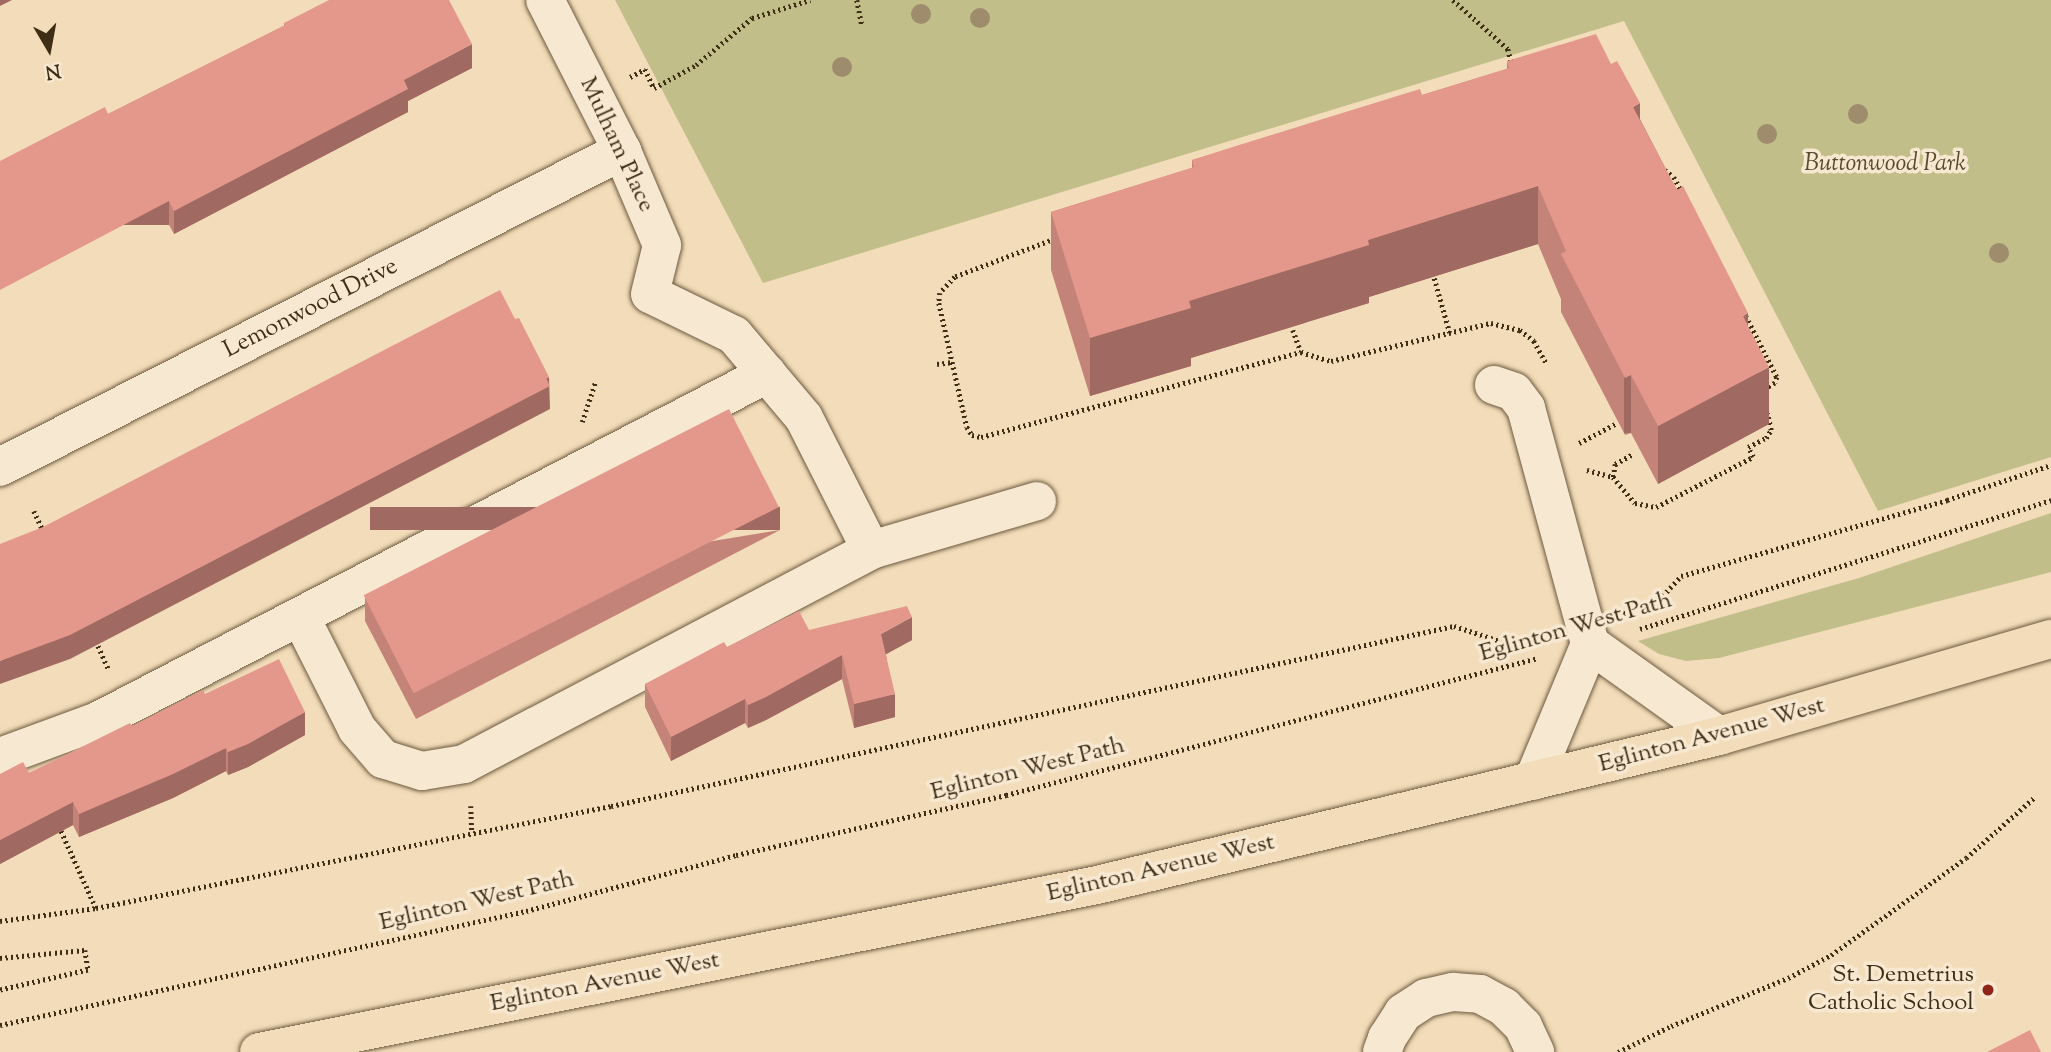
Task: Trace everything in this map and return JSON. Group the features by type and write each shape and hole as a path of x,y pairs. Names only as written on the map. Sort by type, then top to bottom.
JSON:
{"main road":[{"name":"Eglinton Avenue West","path":"259,1052 1097,885 1719,736 2051,639"}],"street":[{"name":"Mulham Place","path":"545,0 622,151 662,245 650,294 734,335 768,374"},
{"name":"Lemonwood Drive","path":"0,467 622,151"},
{"path":"0,757 98,721 768,374 804,418 871,550"},
{"path":"1494,385 1514,393 1526,408 1587,634 1533,781"},
{"path":"301,618 357,729 383,759 422,771 464,764 871,550 1037,501"},
{"path":"1587,634 1719,736"},
{"path":"1382,1052 1387,1038 1404,1013 1426,998 1453,992 1480,994 1504,1007 1523,1026 1535,1052"}],"path":[{"path":"621,81 645,69 654,88 696,65 752,18 810,0"},
{"path":"857,0 862,24"},
{"path":"1453,0 1508,49 1514,72"},
{"path":"1655,162 1674,177 1686,201"},
{"path":"1060,236 1041,247 955,277 945,284 939,303 967,427 972,435 981,437 1301,352 1331,361 1491,323 1507,326 1535,341 1548,367"},
{"path":"1433,272 1450,333"},
{"path":"1742,307 1777,377 1775,383 1759,392"},
{"path":"1293,330 1301,352"},
{"path":"937,365 953,362"},
{"path":"578,434 595,383"},
{"path":"1583,469 1613,477 1635,503 1656,507 1753,457 1748,447 1766,438 1771,430 1771,422 1763,405"},
{"path":"1569,448 1615,424"},
{"path":"1613,477 1615,464 1633,454"},
{"path":"0,921 96,908 611,806 1454,626 1506,643 1587,634 1655,604 1681,576 1947,500 2051,465"},
{"name":"Eglinton West Path","path":"0,1025 526,911 736,855 1020,792 1587,634 2051,500"},
{"path":"34,511 46,536"},
{"path":"93,635 110,673"},
{"path":"1618,1052 1788,978 1831,955 1966,858 2035,797"},
{"path":"57,822 96,908"},
{"path":"0,958 85,950 88,970 0,989"}],"green space":[{"name":"Buttonwood Park","path":"615,0 2051,0 2051,457 1878,511 1624,21 763,283"},
{"path":"2051,513 2051,572 1719,658 1686,661 1659,654 1638,641 1859,578"}],"building":[{"path":"329,0 449,0 472,44 404,80 408,89 174,211 169,201 0,290 0,161 105,107 108,114"},
{"path":"1596,34 1611,64 1617,61 1640,103 1633,107 1677,190 1683,186 1748,313 1743,316 1769,367 1658,426 1631,375 1625,378 1561,254 1566,251 1538,186 1368,240 1369,245 1189,301 1191,308 1090,338 1051,212 1194,167 1192,160 1420,89 1422,95 1509,68 1507,61"},
{"path":"500,290 515,319 519,318 549,377 546,378 550,386 70,635 0,661 0,544 43,527"},
{"path":"729,409 779,507 414,693 364,595"},
{"path":"907,606 912,617 881,634 895,694 854,704 842,655 766,697 748,705 745,699 671,737 645,684 724,642 727,647 799,611 809,630"},
{"path":"279,659 305,712 248,744 228,752 226,748 79,814 73,802 0,840 0,774 23,762 29,773 130,723 132,726 203,690 205,694"},
{"path":"2030,1030 2041,1052 1987,1052"}],"place":[{"name":"St. Demetrius Catholic School","path":"1988,990"}]}
